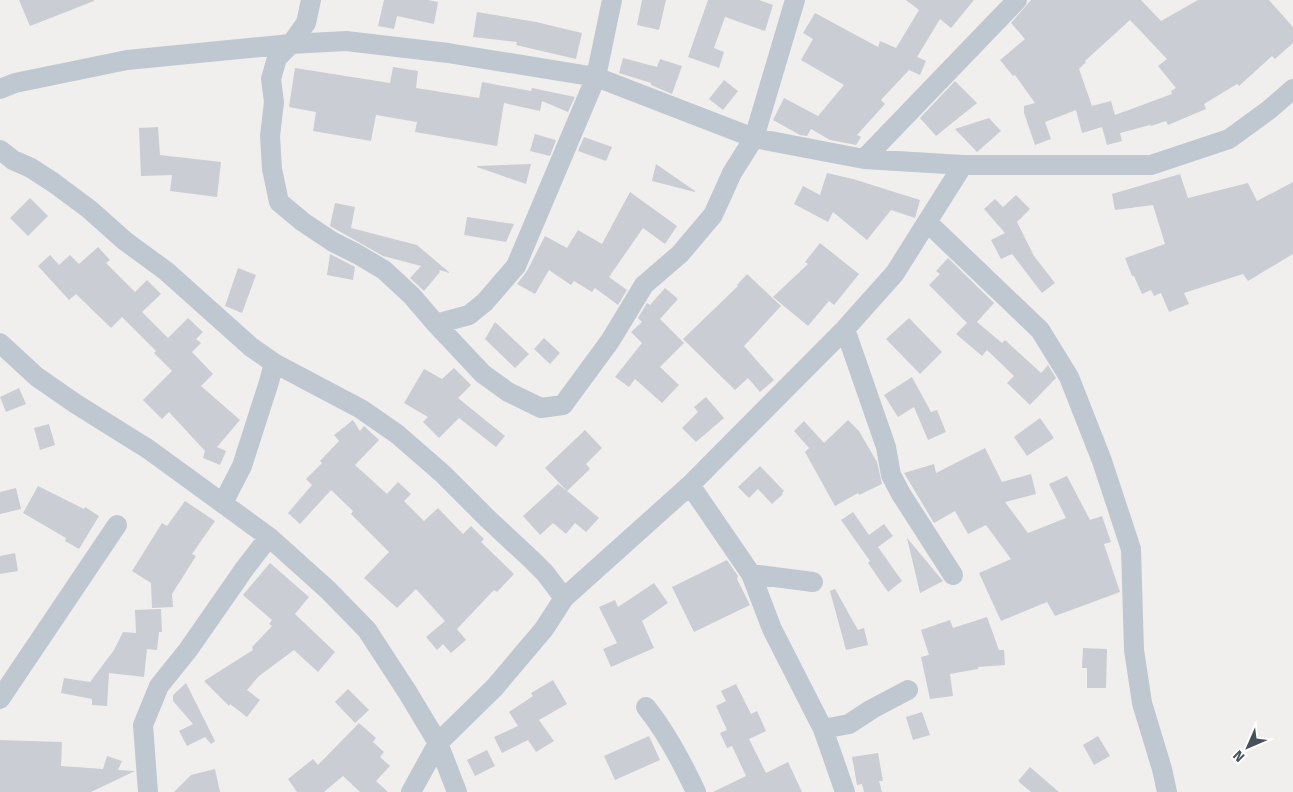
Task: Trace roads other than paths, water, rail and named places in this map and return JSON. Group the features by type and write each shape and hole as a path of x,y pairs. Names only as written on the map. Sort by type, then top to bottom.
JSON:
{"street":[{"path":"311,0 306,23 291,44 277,58 271,79 274,102 270,136 272,169 279,202 303,222 333,242 384,270 412,296 484,374 508,392 541,408 563,405 610,342 644,285 680,254 713,215 732,174 754,138 795,0"},
{"path":"436,324 469,315 485,302 516,266 596,77 612,0"},
{"path":"864,159 1017,0"},
{"path":"0,90 15,83 128,60 291,44 346,41 448,54 596,77 754,138 864,159 963,165 1151,165 1229,139 1270,110 1293,89"},
{"path":"0,150 13,160 31,168 54,183 89,209 125,241 166,271 251,347 274,363 361,409 397,434 443,474 538,567 564,598"},
{"path":"411,792 438,743 495,687 544,630 564,598 690,485 846,330 895,272 963,165"},
{"path":"927,222 1040,330 1069,377 1102,461 1131,549 1134,650 1142,704 1167,792"},
{"path":"846,330 886,447 891,475 901,494 953,575"},
{"path":"0,343 37,377 148,449 269,537 328,590 367,630 408,693 438,743 457,792"},
{"path":"223,503 242,466 274,363"},
{"path":"690,485 751,574 772,629 823,729 845,792"},
{"path":"0,699 117,525"},
{"path":"148,792 143,725 158,686 188,650 269,537"},
{"path":"751,574 813,582"},
{"path":"823,729 849,724 872,709 908,690"},
{"path":"646,708 656,720 681,760 696,792"}]}
